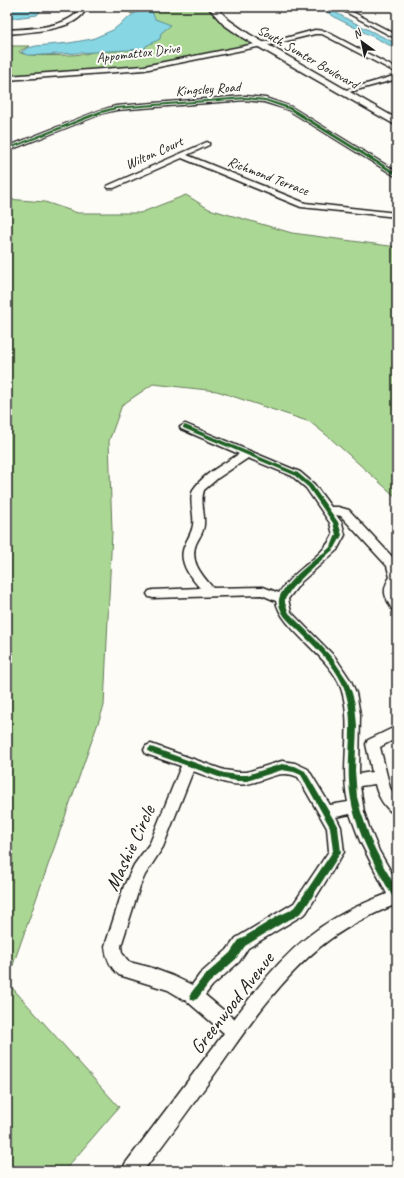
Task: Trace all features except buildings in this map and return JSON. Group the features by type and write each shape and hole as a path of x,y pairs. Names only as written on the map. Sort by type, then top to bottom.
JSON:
{"main road":[{"name":"South Sumter Boulevard","path":"212,7 231,26 261,45 397,123"},
{"name":"South Sumter Boulevard","path":"222,7 240,24 270,43 397,115"}],"street":[{"path":"7,32 35,30 58,25 77,17 83,12 84,7"},
{"path":"339,7 397,37"},
{"path":"270,43 313,32 323,32 397,71"},
{"name":"Appomattox Drive","path":"7,78 144,68 270,43"},
{"path":"342,92 397,77"},
{"path":"252,99 255,90"},
{"name":"Kingsley Road","path":"7,148 110,110 231,99 252,99 276,103 290,108 397,175"},
{"name":"Wilton Court","path":"111,186 207,144"},
{"name":"Richmond Terrace","path":"181,155 304,205 397,216"},
{"path":"185,426 296,474 310,486 338,527 339,535 333,547 288,588 282,599 286,615 331,661 344,679 349,693 354,718 352,781 355,807 367,840 397,896"},
{"path":"210,592 191,570 188,555 189,548 197,535 199,525 197,494 203,485 248,453"},
{"path":"328,511 346,513 389,559 393,565 396,577 390,587 390,592 397,608"},
{"path":"153,594 263,591 282,599"},
{"path":"397,732 373,744 383,790 397,809"},
{"path":"151,750 224,776 238,778 247,778 282,767 295,769 303,774 334,827 337,852 303,904 292,914 242,943 233,956 206,980 194,996"},
{"name":"Mashie Circle","path":"189,763 156,847 139,870 132,886 113,946 114,955 119,964 125,969 149,975 173,984 194,996 235,1031"},
{"path":"352,781 380,777"},
{"path":"326,812 355,807"},
{"name":"Greenwood Avenue","path":"132,1171 235,1031 278,976 311,943 356,913 397,896"}],"green space":[{"path":"124,7 209,7 257,44 143,66 7,77 7,46 30,46 19,52 40,56 85,54 96,51 119,51 148,40 167,26 158,22 146,9 141,9 131,14"},
{"path":"186,195 209,209 292,233 397,247 397,498 329,437 310,422 217,391 153,384 122,405 109,441 112,531 104,706 7,982 7,199 45,202 78,213 140,213"},
{"path":"7,982 119,1107 64,1171 7,1171"}],"water":[{"path":"7,7 44,7 37,15 7,19"},
{"path":"319,7 326,7 397,44 397,49 338,19"},
{"path":"145,8 151,9 155,19 171,25 161,33 160,39 146,46 145,49 42,55 27,55 21,52 36,46 92,39 113,30 132,15"}],"cycle path":[{"path":"7,149 101,112 116,108 245,98 265,100 289,108 397,175"},
{"path":"185,427 296,474 310,486 336,523 339,535 333,547 304,572 290,587 285,593 282,603 287,615 331,660 344,681 349,693 352,704 354,726 352,781 357,812 367,841 397,896"},
{"path":"151,750 224,776 238,778 247,778 282,767 295,769 303,773 334,827 337,852 300,908 242,943 233,956 206,980 194,996"}]}
